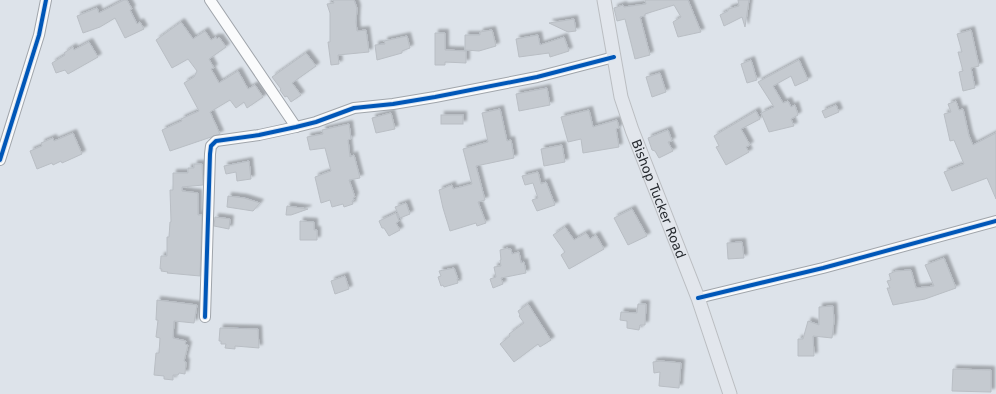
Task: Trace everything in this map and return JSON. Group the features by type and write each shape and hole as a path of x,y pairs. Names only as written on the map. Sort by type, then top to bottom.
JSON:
{"main road":[{"name":"Bishop Tucker Road","path":"604,0 621,97 632,130 698,298 730,394"}],"street":[{"path":"0,160 39,34 46,0"},
{"path":"210,0 296,127"},
{"path":"205,317 211,146 216,141 259,135 296,127 316,122 354,108 393,104 436,97 537,77 614,57"},
{"path":"698,298 823,268 996,221"}],"building":[{"path":"124,0 127,0 132,9 130,10 137,24 140,22 144,29 125,38 115,18 100,27 83,33 77,16 97,8 99,13"},
{"path":"333,0 354,0 357,8 357,31 366,30 369,52 338,55 339,64 331,65 328,42 330,42 330,13 327,4 334,3"},
{"path":"645,0 688,0 701,32 678,37 673,22 681,17 674,5 645,14 645,16 640,17 650,55 635,59 625,19 617,21 614,8 623,5 624,7 646,4"},
{"path":"738,0 749,0 745,27 742,17 724,26 720,15 728,11 728,9 739,6"},
{"path":"574,19 576,31 568,32 549,23"},
{"path":"181,22 193,39 205,31 211,40 219,37 226,47 209,59 214,68 211,69 219,83 238,71 248,89 255,85 263,97 247,108 244,102 236,108 230,100 210,112 220,134 170,151 162,130 199,111 184,83 194,77 197,71 188,59 172,68 156,40"},
{"path":"492,30 496,46 479,51 465,50 465,35 480,35 480,32"},
{"path":"971,30 979,66 971,68 975,88 963,91 959,72 963,71 958,52 962,52 957,34"},
{"path":"435,33 445,33 445,50 466,51 466,63 445,62 445,65 435,65"},
{"path":"538,35 540,45 564,37 569,51 550,57 549,53 519,57 516,39"},
{"path":"407,36 410,48 402,51 402,53 377,60 375,45 385,44 384,41"},
{"path":"89,42 98,57 68,74 65,70 56,73 52,63 65,55 64,53 73,47 74,50"},
{"path":"306,53 316,66 292,83 301,95 291,102 287,96 285,97 272,77"},
{"path":"751,60 757,80 747,83 741,64"},
{"path":"799,60 808,80 795,86 791,76 773,86 783,103 788,101 791,107 795,105 798,115 791,119 794,126 769,132 761,113 774,107 758,82"},
{"path":"660,73 666,92 652,97 646,77"},
{"path":"547,88 550,105 519,111 516,94"},
{"path":"956,101 959,110 963,109 969,136 973,145 996,133 996,199 987,178 952,191 944,172 964,164 954,140 950,141 944,114 951,112 948,104"},
{"path":"836,105 839,112 825,118 822,111"},
{"path":"500,109 507,141 511,140 514,158 476,166 485,200 478,202 486,223 477,226 476,223 450,231 439,190 452,185 453,189 472,184 463,149 488,142 482,113"},
{"path":"589,110 593,127 617,120 619,128 616,129 619,147 583,153 581,139 568,142 561,117"},
{"path":"756,111 760,119 741,129 750,145 746,147 749,152 726,165 716,147 719,146 714,136"},
{"path":"391,113 395,129 376,133 372,118"},
{"path":"441,115 463,115 463,124 441,124"},
{"path":"349,124 351,139 348,140 350,157 354,155 360,178 349,180 355,197 352,201 353,204 344,207 343,204 332,207 330,200 321,203 315,177 331,171 325,148 310,150 307,137 323,134 322,130"},
{"path":"668,130 672,141 668,142 673,151 659,158 655,151 652,150 648,138"},
{"path":"73,133 82,154 62,163 61,161 53,165 52,163 37,169 30,151 42,146 41,143 53,138 54,141"},
{"path":"562,145 565,162 544,166 541,149"},
{"path":"249,161 251,179 237,181 236,172 226,174 224,166"},
{"path":"194,164 202,164 203,185 182,187 182,191 198,193 198,215 202,215 200,276 167,273 168,272 161,271 162,269 160,269 161,256 167,256 167,237 169,237 171,222 170,190 173,190 173,173 188,173 188,168 194,168"},
{"path":"538,172 541,184 546,182 555,205 537,211 532,200 538,198 533,183 525,185 522,176"},
{"path":"228,196 244,198 260,203 253,211 227,207"},
{"path":"406,203 410,214 400,218 395,207"},
{"path":"287,206 308,209 291,215 286,215"},
{"path":"632,209 647,236 628,245 614,218"},
{"path":"396,213 399,221 396,223 400,230 389,236 384,228 382,228 379,221"},
{"path":"215,217 230,219 229,229 214,226"},
{"path":"300,221 314,222 314,230 317,230 317,240 300,240"},
{"path":"565,227 574,240 586,233 590,239 596,235 604,249 569,269 561,255 565,252 553,235"},
{"path":"742,242 744,258 728,259 727,243"},
{"path":"508,248 511,249 512,254 519,252 521,263 524,262 526,273 501,278 503,284 493,288 490,279 496,277 494,267 501,266 500,250"},
{"path":"944,258 956,288 925,299 893,305 887,288 890,288 887,281 891,280 889,274 896,271 911,270 916,288 934,286 925,265"},
{"path":"454,268 458,283 444,287 443,285 441,286 438,277 441,276 439,271"},
{"path":"345,276 349,289 335,294 331,281"},
{"path":"157,300 197,305 194,323 174,321 173,338 186,341 185,344 188,345 184,361 186,362 185,374 179,373 178,375 173,375 173,380 164,379 164,376 154,375 156,353 159,353 160,338 156,337 158,320 156,320"},
{"path":"528,304 551,340 540,347 538,344 514,362 500,344 510,336 509,334 524,323 519,316 518,311"},
{"path":"638,304 646,304 645,325 640,325 639,330 627,328 627,321 620,320 621,312 637,313"},
{"path":"833,306 834,321 832,338 813,336 814,356 798,356 798,339 803,339 808,321 819,325 819,307"},
{"path":"220,328 258,329 259,348 235,346 235,349 225,348 226,344 221,344 221,341 219,341"},
{"path":"660,361 681,363 679,388 659,386 660,372 654,373 653,362"},
{"path":"953,369 991,370 991,392 952,391"}],"cycle path":[{"path":"0,160 39,35 46,0"},
{"path":"205,317 210,154 211,146 216,141 259,135 296,127 316,122 354,108 393,104 435,97 537,77 614,57"},
{"path":"698,298 823,268 996,221"}]}
